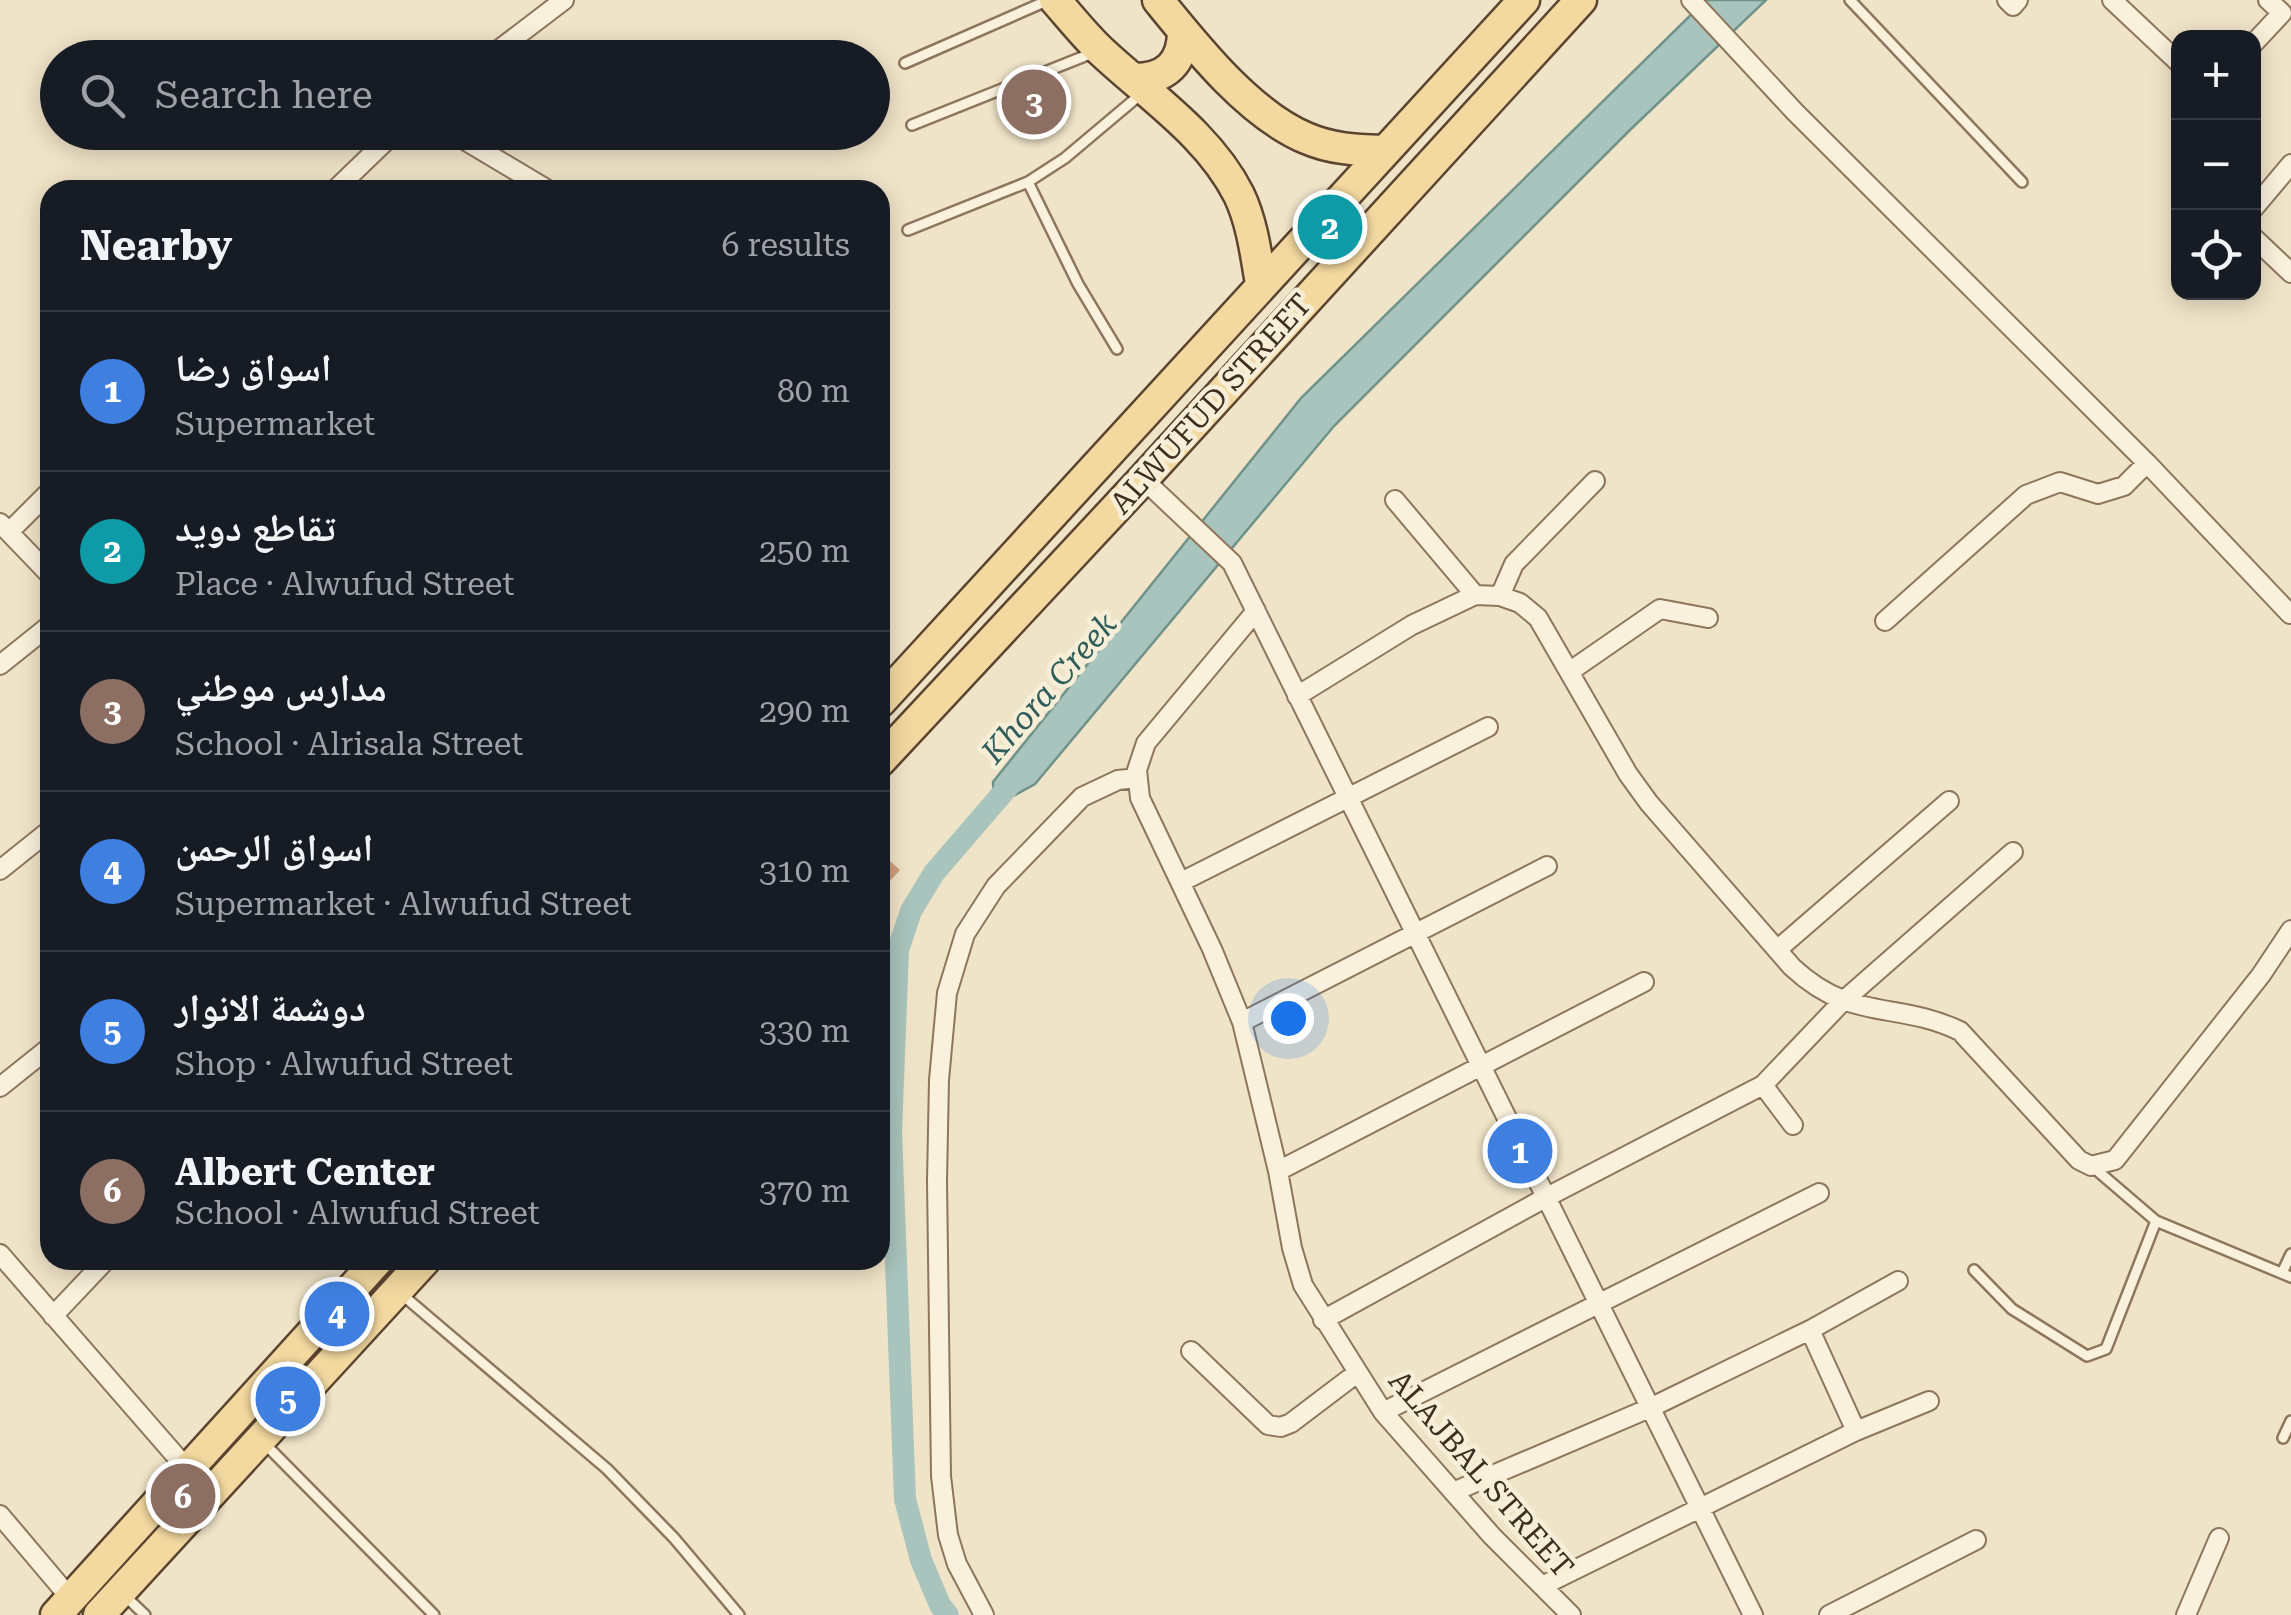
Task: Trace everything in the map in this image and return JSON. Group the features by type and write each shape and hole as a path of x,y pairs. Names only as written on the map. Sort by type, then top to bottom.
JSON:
{"main road":[{"path":"1052,0 1216,158 1248,218 1261,284"},
{"path":"1158,0 1252,102 1288,130 1331,146 1383,152"},
{"name":"ALWUFUD STREET","path":"890,691 1524,0"},
{"name":"ALWUFUD STREET","path":"890,749 1581,0"},
{"path":"1141,84 1165,73 1177,62 1183,47 1183,31"},
{"path":"64,1607 369,1270"},
{"path":"99,1615 416,1270"}],"street":[{"path":"512,40 564,0"},
{"path":"1691,0 2291,615"},
{"path":"2007,0 2013,6 2018,0"},
{"path":"2112,0 2171,55"},
{"path":"2261,36 2282,13 2268,0"},
{"path":"346,180 376,150"},
{"path":"481,150 531,180"},
{"path":"2261,200 2291,164"},
{"path":"2261,244 2291,272"},
{"path":"1886,621 2026,495 2060,482 2098,494 2124,486 2146,463"},
{"path":"1143,479 1232,563 1753,1615"},
{"path":"1500,596 1514,564 1595,481"},
{"path":"40,499 4,528 40,565"},
{"path":"1395,500 1474,595"},
{"path":"1298,696 1412,625 1474,595 1520,602 1538,618 1628,774 1649,803 1812,986 1842,1002 1940,1022 1960,1031 2079,1160 2091,1166 2115,1160 2291,930"},
{"path":"1569,672 1660,609 1708,618"},
{"path":"984,1615 963,1577 948,1535 941,1476 936,1181 947,994 965,934 996,886 1082,797 1118,780 1137,778 1140,756 1154,732 1256,610"},
{"path":"0,665 40,632"},
{"path":"1181,882 1488,727"},
{"name":"ALAJBAL STREET","path":"1137,778 1146,812 1242,1022 1292,1248 1304,1285 1383,1412 1571,1615"},
{"path":"1777,950 1949,801"},
{"path":"0,870 40,838"},
{"path":"1324,1320 1544,1198 1763,1085 1842,1002 2013,852"},
{"path":"1242,1022 1547,866"},
{"path":"1278,1171 1484,1068 1644,982"},
{"path":"0,1087 40,1056"},
{"path":"1763,1085 1793,1126"},
{"path":"1383,1412 1819,1192"},
{"path":"0,1254 188,1470"},
{"path":"53,1316 97,1270"},
{"path":"1453,1492 1652,1408 1810,1330 1898,1281"},
{"path":"1810,1330 1856,1431"},
{"path":"1191,1351 1268,1426 1292,1423 1357,1373"},
{"path":"1542,1586 1856,1431 1929,1400"},
{"path":"0,1515 64,1607"},
{"path":"2186,1615 2219,1538"},
{"path":"1829,1615 1976,1540"}],"lane":[{"path":"905,64 1052,0"},
{"path":"1850,0 2022,182"},
{"path":"912,126 1100,50"},
{"path":"908,230 1028,182 1065,158 1141,84"},
{"path":"1028,182 1078,284 1117,349"},
{"path":"2091,1166 2156,1221 2286,1275 2291,1254"},
{"path":"1974,1270 2012,1309 2087,1356 2106,1349 2156,1221"},
{"path":"397,1290 608,1469 674,1538 738,1615"},
{"path":"2283,1438 2291,1421"},
{"path":"260,1439 434,1615"},
{"path":"120,1592 145,1615"}],"water":[{"name":"Khora Creek","path":"1706,0 1766,0 1334,426 1035,784 1015,795 994,799 993,782 1301,398"}],"building":[{"path":"890,861 900,870 890,881"}],"waterway":[{"name":"Khora Creek","path":"948,1615 921,1560 905,1499 891,1132 898,950 911,911 934,873 1014,780"}],"place":[{"name":"مدارس موطني","path":"1034,102"},
{"name":"تقاطع دويد","path":"1330,227"},
{"name":"اسواق رضا","path":"1520,1151"},
{"name":"اسواق الرحمن","path":"337,1314"},
{"name":"دوشمة الانوار","path":"288,1399"},
{"name":"Albert Center","path":"183,1496"}]}
